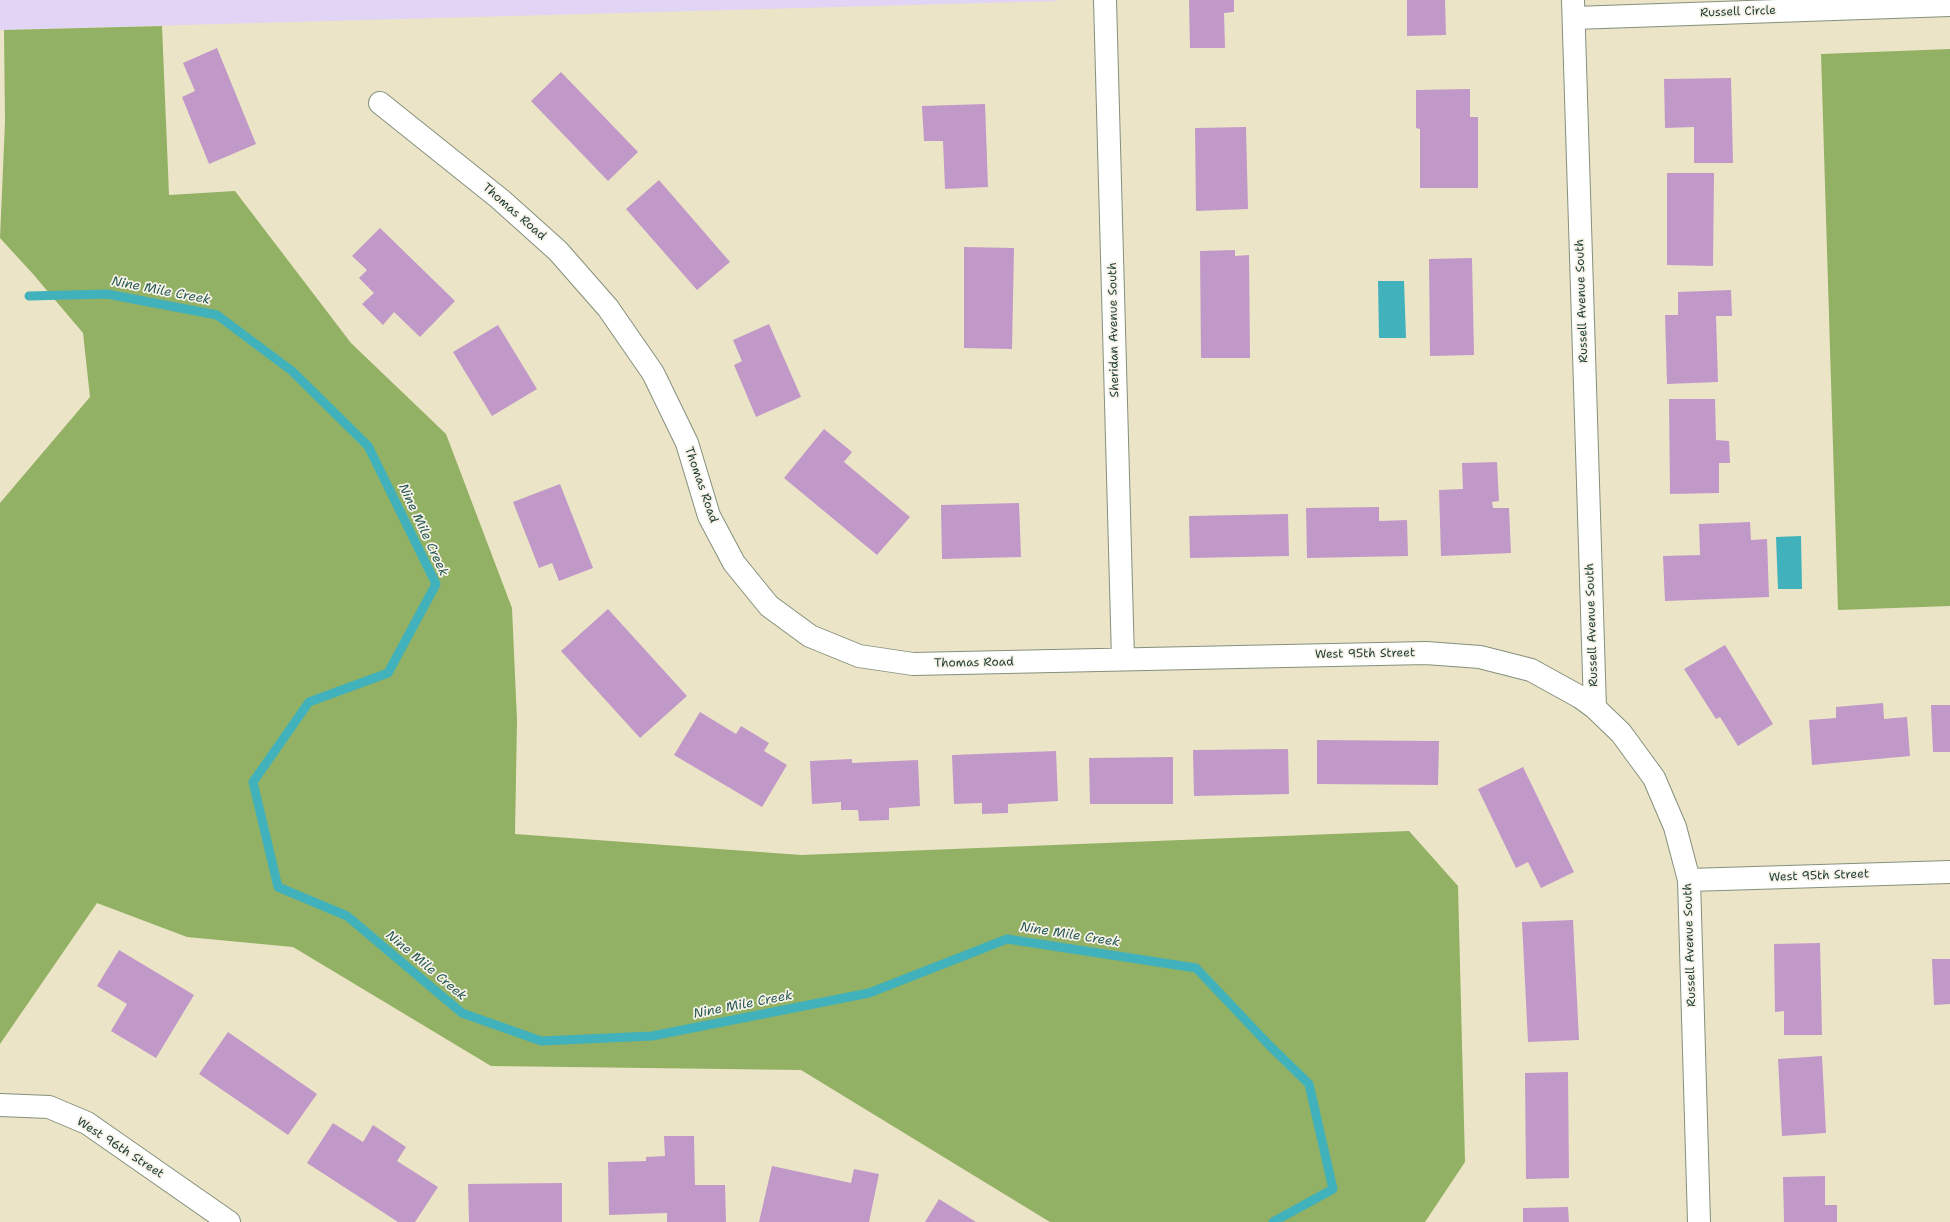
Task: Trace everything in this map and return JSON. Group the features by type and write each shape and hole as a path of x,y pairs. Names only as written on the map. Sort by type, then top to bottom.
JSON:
{"street":[{"name":"Sheridan Avenue South","path":"1105,0 1123,659"},
{"name":"Russell Circle","path":"1573,9 1950,5"},
{"name":"Russell Avenue South","path":"1573,9 1595,708 1621,733 1654,778 1676,827 1689,880 1699,1222"},
{"name":"Thomas Road","path":"380,103 500,199 558,251 608,308 653,373 687,443 709,516 734,563 769,606 810,636 859,656 913,664 1123,659"},
{"name":"West 95th Street","path":"1123,659 1426,653 1480,656 1531,670 1580,697 1595,708"},
{"name":"West 95th Street","path":"1689,880 1950,872"},
{"name":"West 96th Street","path":"0,1105 50,1107 87,1124 229,1222"}],"shaded area":[{"path":"0,0 1057,0 1057,1 0,30"}],"green space":[{"path":"162,26 169,195 235,191 351,343 446,434 512,608 517,720 515,834 801,855 1409,831 1458,886 1465,1162 1425,1222 1050,1222 801,1070 491,1066 293,947 187,937 97,903 0,1044 0,503 90,397 83,333 0,238 5,122 4,30"},
{"path":"1950,49 1950,606 1838,610 1821,54"}],"water":[{"path":"1378,281 1404,281 1406,338 1379,338"},
{"path":"1801,536 1802,589 1778,589 1776,537"}],"building":[{"path":"1189,0 1234,0 1234,12 1224,13 1225,48 1190,48"},
{"path":"1407,0 1445,0 1446,35 1407,36"},
{"path":"217,48 256,144 209,164 182,97 195,91 183,63"},
{"path":"561,72 638,152 608,181 531,101"},
{"path":"1731,78 1733,163 1694,163 1694,127 1665,128 1664,79"},
{"path":"1470,89 1470,117 1478,117 1478,188 1420,188 1420,129 1416,128 1416,90"},
{"path":"985,104 988,187 945,189 943,141 924,141 922,106"},
{"path":"1246,127 1248,209 1196,211 1195,128"},
{"path":"1667,173 1714,173 1713,266 1667,265"},
{"path":"659,180 730,262 697,290 626,209"},
{"path":"380,228 455,301 420,337 394,312 383,325 362,304 374,293 359,278 367,270 352,256"},
{"path":"964,247 1014,248 1012,349 964,348"},
{"path":"1235,250 1235,256 1249,255 1250,358 1201,358 1200,251"},
{"path":"1472,258 1474,355 1430,356 1429,259"},
{"path":"1731,290 1732,316 1716,316 1718,382 1667,384 1665,315 1678,315 1678,292"},
{"path":"769,324 801,397 756,417 734,365 742,361 733,340"},
{"path":"498,325 537,389 492,416 453,352"},
{"path":"1669,399 1715,399 1716,440 1729,441 1730,463 1719,463 1719,493 1670,494"},
{"path":"824,429 852,452 844,462 910,517 877,555 784,478"},
{"path":"1497,462 1499,501 1492,502 1493,508 1509,508 1511,553 1441,556 1439,490 1463,489 1462,463"},
{"path":"560,484 593,568 559,581 552,563 539,568 513,502"},
{"path":"1019,503 1021,557 942,559 941,505"},
{"path":"1379,507 1379,521 1407,520 1408,556 1307,558 1306,508"},
{"path":"1288,514 1289,556 1190,558 1189,516"},
{"path":"1750,522 1751,540 1767,539 1769,597 1665,601 1663,556 1700,555 1699,524"},
{"path":"608,609 687,696 640,738 561,651"},
{"path":"1725,645 1773,724 1738,746 1720,717 1716,719 1684,669"},
{"path":"1883,703 1884,719 1907,717 1910,756 1812,765 1809,720 1836,718 1836,707"},
{"path":"1931,705 1950,705 1950,752 1933,752"},
{"path":"700,712 736,734 741,726 769,743 764,751 787,765 762,807 674,755"},
{"path":"1317,740 1439,741 1438,785 1317,784"},
{"path":"1288,749 1289,794 1194,796 1193,750"},
{"path":"1056,751 1058,801 1008,804 1008,813 982,814 982,803 954,804 952,755"},
{"path":"1173,757 1173,804 1090,804 1089,758"},
{"path":"852,759 852,763 918,760 920,806 889,808 889,820 859,821 858,810 841,810 841,802 812,804 810,761"},
{"path":"1523,767 1574,872 1541,888 1528,862 1516,868 1478,789"},
{"path":"1573,920 1579,1040 1528,1042 1522,922"},
{"path":"1820,943 1822,1035 1784,1035 1784,1011 1775,1012 1774,944"},
{"path":"119,950 194,995 156,1058 111,1031 127,1004 97,986"},
{"path":"1932,959 1950,959 1950,1004 1934,1005"},
{"path":"228,1032 317,1094 288,1135 199,1074"},
{"path":"1822,1056 1826,1133 1782,1136 1778,1059"},
{"path":"1568,1072 1569,1178 1526,1179 1525,1073"},
{"path":"333,1123 363,1142 373,1125 406,1147 397,1161 438,1187 415,1222 398,1222 307,1163"},
{"path":"664,1136 694,1136 695,1185 725,1185 726,1222 667,1222 667,1213 609,1215 608,1162 646,1161 646,1157 665,1156"},
{"path":"772,1166 851,1183 854,1169 879,1174 869,1222 759,1222"},
{"path":"1825,1176 1825,1205 1837,1205 1837,1222 1784,1222 1783,1177"},
{"path":"562,1183 562,1222 469,1222 468,1184"},
{"path":"939,1199 976,1222 925,1222"},
{"path":"1568,1207 1569,1222 1523,1222 1523,1208"}],"waterway":[{"name":"Nine Mile Creek","path":"29,296 107,294 217,315 292,371 368,446 436,584 388,673 309,702 253,782 278,887 347,916 462,1013 541,1041 652,1036 869,993 1007,939 1196,968 1269,1045 1309,1084 1333,1189 1273,1222"}]}
